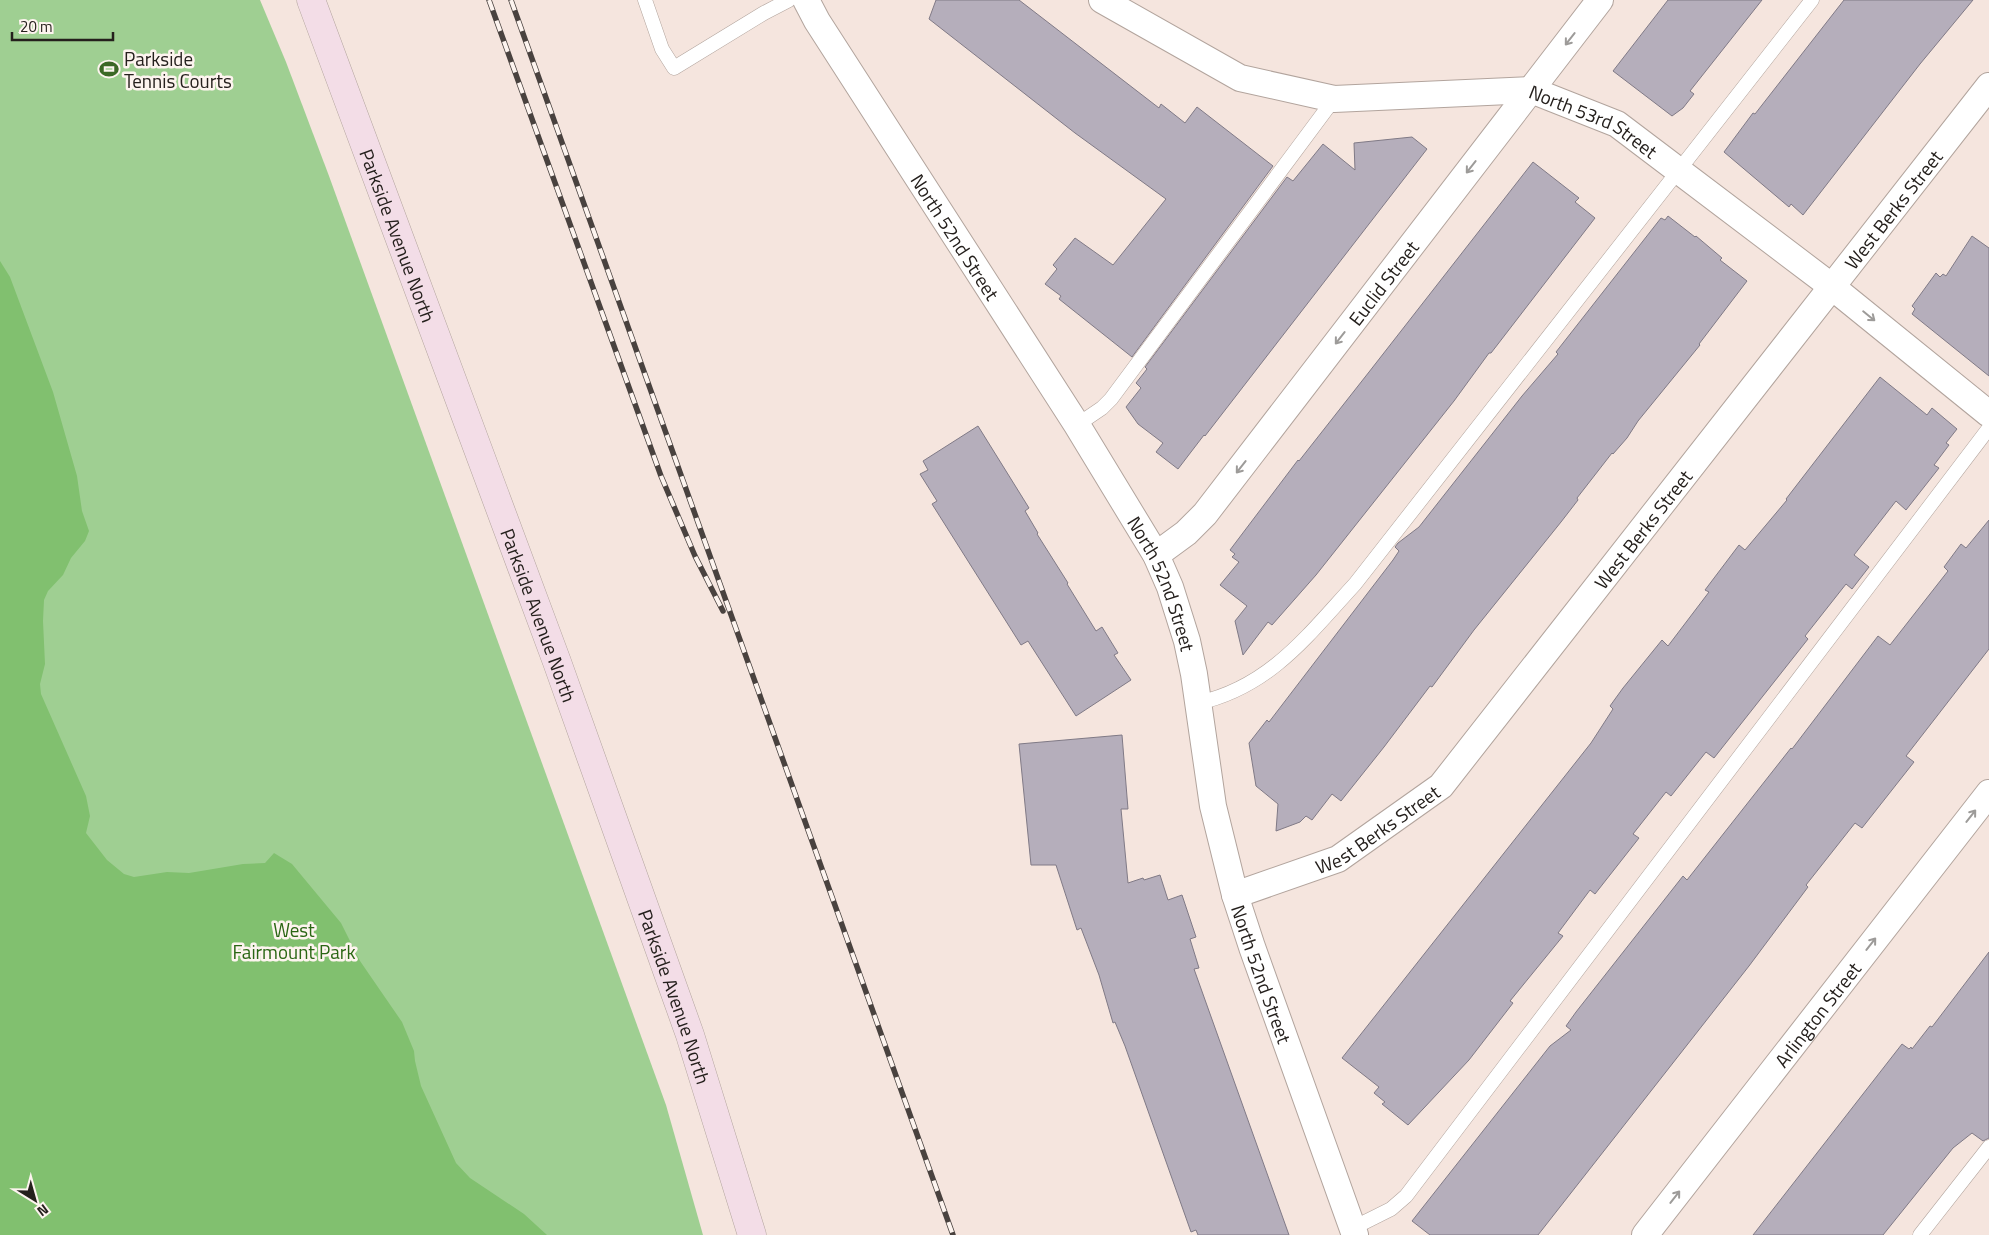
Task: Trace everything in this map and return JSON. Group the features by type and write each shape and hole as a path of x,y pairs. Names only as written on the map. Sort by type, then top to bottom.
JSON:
{"main road":[{"name":"Parkside Avenue North","path":"311,0 557,662 690,1035 752,1235"}],"street":[{"name":"Euclid Street","path":"1156,555 1186,532 1205,514 1600,0"},
{"name":"North 52nd Street","path":"801,1 822,29 1077,425 1156,555 1179,612 1187,641 1213,806 1235,895 1252,948 1354,1232"},
{"name":"North 53rd Street","path":"1107,2 1240,78 1334,99 1531,90 1617,124 1831,286 1989,414"},
{"name":"West Berks Street","path":"1235,895 1338,859 1441,786 1989,86"},
{"name":"Arlington Street","path":"1645,1235 1989,792"}],"lane":[{"path":"645,0 662,49 674,68 764,13 801,1"},
{"path":"1198,703 1235,692 1270,670 1298,646 1355,584 1812,0"},
{"path":"1077,425 1112,399 1334,99"},
{"path":"1354,1232 1406,1196 1989,428"},
{"path":"1920,1235 1989,1147"}],"green space":[{"name":"West Fairmount Park","path":"0,0 260,0 286,62 329,176 666,1105 703,1235 0,1235"},
{"path":"0,261 10,277 53,392 77,476 82,511 89,531 85,541 71,558 63,575 48,591 44,600 45,664 40,684 41,694 86,796 90,816 86,833 107,860 124,874 134,877 167,872 189,873 243,864 265,863 274,853 292,864 341,923 360,961 402,1022 414,1051 421,1086 456,1163 470,1178 524,1214 547,1235 0,1235"}],"building":[{"path":"936,0 1019,0 1159,108 1161,104 1185,123 1197,107 1273,166 1132,357 1059,299 1061,296 1045,284 1057,269 1053,265 1075,238 1113,265 1166,199 1075,133 929,19"},
{"path":"1668,0 1762,0 1690,91 1694,94 1683,108 1672,116 1613,71"},
{"path":"1844,0 1973,0 1920,64 1803,215 1791,204 1789,207 1724,152"},
{"path":"1412,137 1427,149 1178,469 1156,452 1163,443 1138,424 1126,407 1141,388 1136,383 1147,369 1145,367 1287,177 1293,181 1323,144 1355,170 1354,143"},
{"path":"1533,162 1579,198 1575,202 1595,218 1491,353 1489,353 1454,401 1316,575 1272,625 1268,622 1243,655 1235,621 1247,606 1220,585 1239,562 1232,557 1235,554 1230,550 1298,460"},
{"path":"1668,216 1696,236 1722,258 1720,260 1747,281 1700,345 1638,421 1627,438 1612,453 1561,522 1341,801 1332,794 1312,820 1306,816 1300,822 1276,831 1278,804 1256,786 1249,743 1267,720 1269,722 1393,560 1399,551 1395,547 1398,543 1419,527 1522,396 1558,354 1556,352 1661,218 1665,220"},
{"path":"1972,236 1989,248 1989,376 1912,314 1915,309 1912,306 1936,273 1940,277 1943,274 1946,276"},
{"path":"1880,377 1927,415 1932,408 1957,429 1946,443 1949,445 1934,465 1939,468 1906,510 1896,501 1854,555 1869,567 1852,589 1846,584 1805,636 1808,639 1714,758 1706,752 1671,796 1666,792 1633,834 1639,838 1595,894 1590,890 1558,933 1563,936 1510,1001 1513,1003 1469,1060 1408,1125 1382,1104 1385,1102 1374,1093 1379,1087 1342,1058 1591,743 1613,709 1610,706 1623,688 1662,640 1668,646 1709,592 1705,590 1739,545 1745,550 1787,500"},
{"path":"978,426 1029,508 1025,511 1067,584 1096,631 1102,627 1118,653 1114,655 1131,680 1076,716 1028,641 1021,645 932,504 937,501 920,474 928,470 923,461"},
{"path":"1989,520 1989,649 1906,756 1914,762 1862,828 1855,823 1806,885 1808,887 1749,966 1538,1235 1430,1235 1412,1221 1550,1046 1571,1030 1566,1026 1576,1012 1683,876 1687,880 1792,749 1878,636 1890,645 1948,571 1944,567 1961,544 1966,548"},
{"path":"1122,735 1128,809 1121,809 1128,883 1160,875 1168,900 1182,895 1196,937 1190,939 1199,968 1194,969 1289,1235 1198,1235 1196,1230 1191,1232 1125,1046 1115,1022 1113,1023 1099,975 1081,928 1077,930 1056,865 1031,865 1019,744"},
{"path":"1989,952 1989,1138 1983,1141 1972,1133 1953,1148 1883,1235 1753,1235 1902,1044 1912,1049 1930,1026 1932,1027"}],"railway":[{"path":"489,0 661,476 695,556 723,611"},
{"path":"511,0 953,1235"}],"place":[{"name":"Parkside Tennis Courts","path":"109,69"}]}
